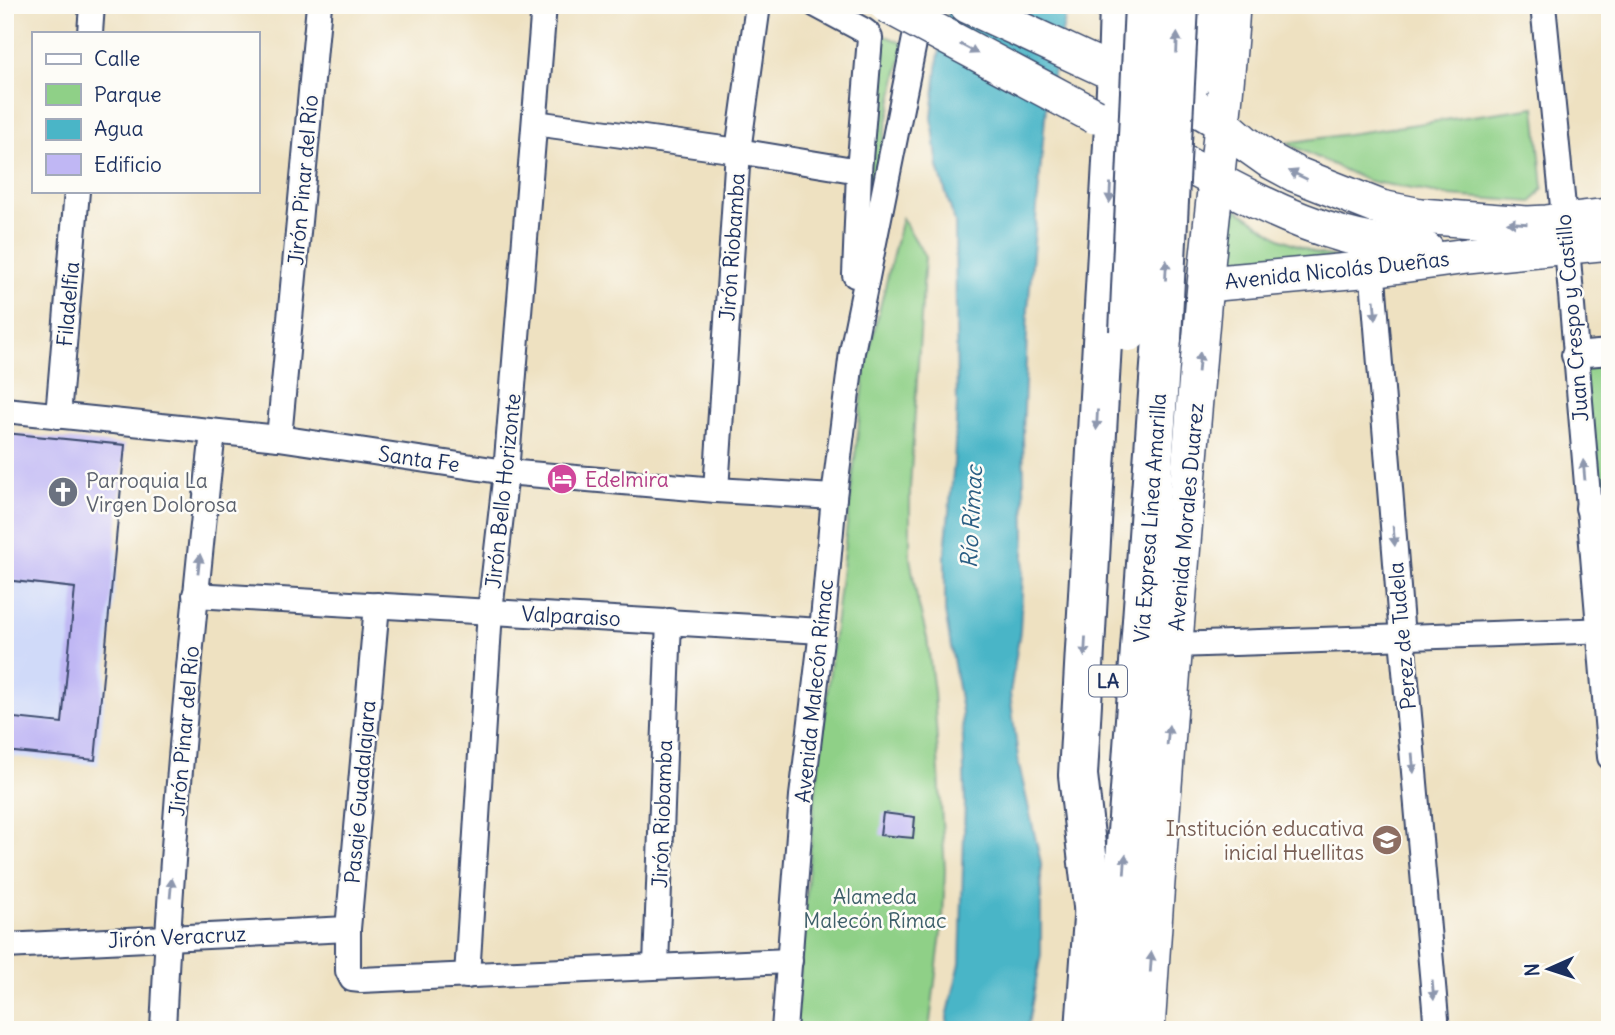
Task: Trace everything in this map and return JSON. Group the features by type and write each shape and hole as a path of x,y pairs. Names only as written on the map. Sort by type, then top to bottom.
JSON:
{"highway":[{"path":"1094,915 1078,775 1105,120 1119,5"},
{"name":"Vía Expresa Línea Amarilla","path":"1113,1030 1146,335 1143,5"},
{"name":"Vía Expresa Línea Amarilla","path":"1085,1030 1146,335 1179,5"}],"main road":[{"name":"Avenida Nicolás Dueñas","path":"887,5 1105,120 1218,152 1245,143 1295,174 1381,208 1420,216 1527,224 1610,242"},
{"name":"Avenida Nicolás Dueñas","path":"967,5 1181,99 1218,152 1284,213 1339,234 1371,255"},
{"path":"1181,99 1194,82 1203,63 1208,44 1210,5"},
{"name":"Avenida Morales Duarez","path":"1147,1030 1175,645 1232,5"},
{"name":"Avenida Nicolás Dueñas","path":"1206,284 1371,255 1468,256 1565,234 1610,216"}],"street":[{"path":"90,32 92,5"},
{"name":"Jirón Pinar del Río","path":"279,438 319,5"},
{"name":"Jirón Bello Horizonte","path":"467,976 490,611 506,472 544,5"},
{"name":"Jirón Riobamba","path":"716,490 738,151 758,5"},
{"name":"Avenida Malecón Rímac","path":"816,5 863,30 870,38 859,171 852,352"},
{"name":"Avenida Malecón Rímac","path":"784,1030 802,796 852,352 921,5"},
{"name":"Juan Crespo y Castillo","path":"1543,5 1574,355 1599,507 1610,757"},
{"path":"535,123 859,171"},
{"name":"Filadelfia","path":"58,416 77,192"},
{"name":"Perez de Tudela","path":"1371,255 1437,1030"},
{"path":"1574,355 1610,352"},
{"name":"Santa Fe","path":"5,410 279,438 506,472 834,497"},
{"name":"Jirón Pinar del Río","path":"163,1030 167,937 195,595 213,432"},
{"name":"Valparaiso","path":"195,595 822,631"},
{"name":"Pasaje Guadalajara","path":"377,605 348,929 348,971 352,979 361,980 467,976"},
{"name":"Jirón Riobamba","path":"656,965 669,621"},
{"path":"1175,645 1604,630"},
{"name":"Jirón Veracruz","path":"5,946 348,929"},
{"path":"467,976 656,965 790,961"}],"shaded area":[{"path":"5,539 119,548 98,765 5,756"}],"green space":[{"path":"873,30 904,44 865,225"},
{"path":"1535,107 1543,188 1532,202 1450,196 1368,181 1286,143"},
{"path":"1231,205 1280,238 1316,253 1374,266 1227,276"},
{"name":"Alameda Malecón Rímac","path":"902,218 925,256 910,488 910,558 927,638 934,692 945,870 943,917 929,1030 795,1030 814,805 866,364"},
{"path":"1610,357 1610,499 1595,500 1582,359"}],"water":[{"name":"Río Rímac","path":"950,5 1068,5 1046,107 1028,309 1023,433 1025,535 1020,631 1010,693 1019,765 1041,863 1041,954 1027,1030 948,1030 947,1017 960,963 965,802 962,711 945,612 945,551 957,404 955,223 938,167 932,117 938,59"}],"building":[{"path":"5,433 125,445 95,760 5,751 5,717 62,723 75,588 5,580"},
{"path":"883,813 915,817 913,838 880,835"}],"place":[{"name":"Edelmira","path":"562,479"},
{"name":"Parroquia La Virgen Dolorosa","path":"63,492"},
{"name":"Institución educativa inicial Huellitas","path":"1387,840"}]}
